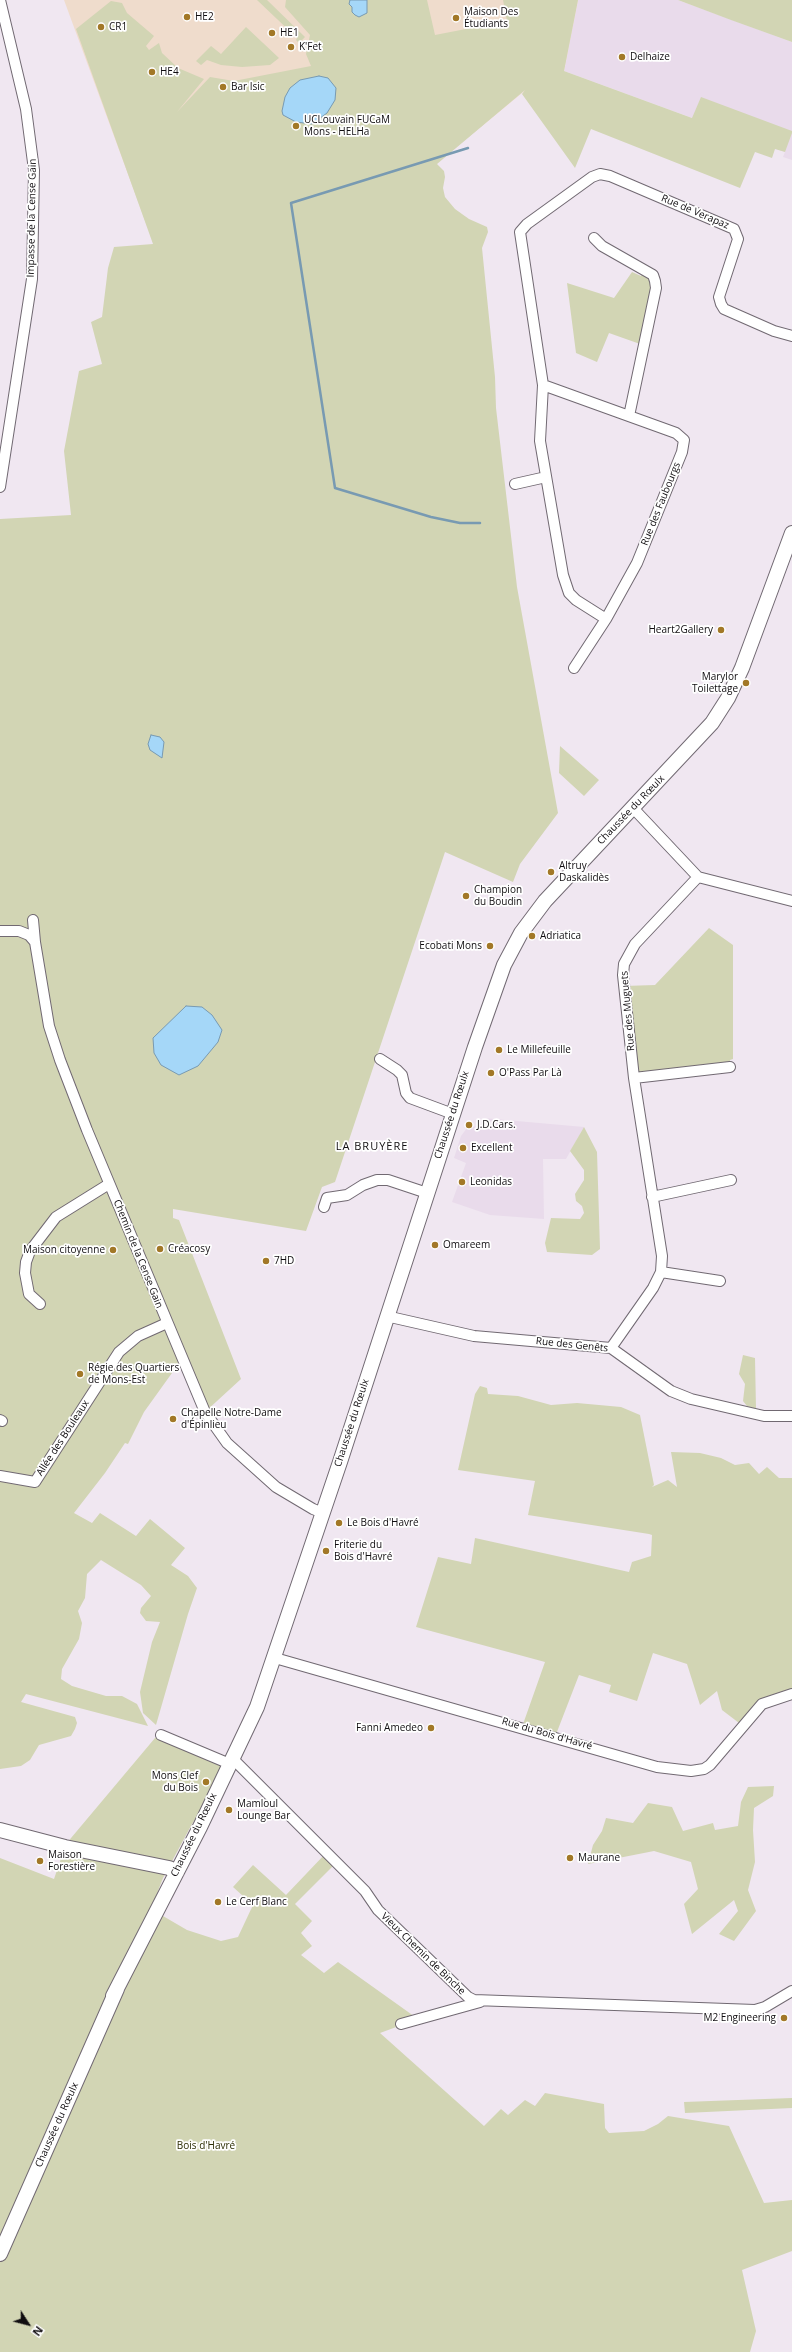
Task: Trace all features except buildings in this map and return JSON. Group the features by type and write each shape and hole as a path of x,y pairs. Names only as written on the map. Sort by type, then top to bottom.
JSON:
{"main road":[{"name":"Chaussée du Rœulx","path":"113,1996 173,1870 192,1824 220,1781 257,1707 275,1658 323,1513 386,1316 499,975 521,933 555,889 703,735 724,704 742,668 792,533"},
{"path":"0,1830 66,1847 173,1870"},
{"name":"Chaussée du Rœulx","path":"0,2254 151,1909 173,1870"}],"street":[{"name":"Impasse de la Cense Gain","path":"0,0 24,103 34,170 32,279 0,487"},
{"name":"Rue de Verapaz","path":"543,386 520,232 527,224 592,177 600,174 610,176 734,228 738,239 719,297 720,304 724,310 774,331 792,336"},
{"path":"594,238 602,246 652,274 655,281 656,288 629,416"},
{"name":"Rue des Faubourgs","path":"543,386 676,433 684,440 682,452 637,563 606,619 574,668"},
{"path":"543,386 540,441 566,586 576,600 606,619"},
{"name":"Impasse de la Cense Gain","path":"0,449 8,437"},
{"path":"515,484 546,477"},
{"path":"633,808 698,877 792,901"},
{"name":"Rue des Muguets","path":"611,1348 653,1288 661,1272 662,1256 634,1078 623,975 624,964 635,944 698,877"},
{"name":"Chemin de la Cense Gain","path":"33,920 35,942 49,1026 54,1043 109,1184 166,1323 205,1412 227,1443 276,1486 313,1509 323,1513"},
{"path":"0,931 19,931 29,935 35,942"},
{"path":"380,1059 402,1076 406,1093 410,1098 453,1114"},
{"path":"634,1078 730,1067"},
{"path":"324,1207 326,1198 347,1196 363,1185 378,1180 388,1180 427,1194"},
{"path":"652,1197 731,1180"},
{"path":"40,1304 29,1294 25,1273 26,1262 30,1251 56,1217 109,1184"},
{"path":"661,1272 720,1281"},
{"name":"Rue des Genêts","path":"386,1316 474,1336 611,1348 671,1391 691,1399 764,1416 792,1416"},
{"name":"Allée des Bouleaux","path":"0,1476 35,1482 119,1352 138,1336 166,1323"},
{"name":"Rue du Bois d'Havré","path":"275,1658 657,1767 691,1771 704,1769 710,1765 762,1704 792,1694"},
{"path":"160,1735 231,1761"},
{"name":"Vieux Chemin de Binche","path":"231,1761 365,1892 378,1910 468,1997 482,2001 755,2010 765,2007 792,1991"},
{"path":"400,2024 482,2001"}],"shaded area":[{"name":"UCLouvain FUCaM Mons - HELHa","path":"64,0 578,0 564,71 533,84 436,164 154,245"},
{"path":"578,0 678,0 792,42 792,160 783,157 785,152 564,71"},
{"path":"483,1118 584,1127 566,1159 543,1159 544,1219 490,1215 452,1202 466,1163 454,1158 461,1136 467,1128 472,1129 473,1126 479,1128"}],"green space":[{"path":"257,0 267,0 305,37 299,43 296,40 297,38"},
{"path":"286,0 427,0 435,35 507,21 503,0 578,0 564,71 692,118 701,97 792,131 792,133 785,152 775,149 772,158 755,152 740,188 591,129 575,168 522,94 525,90 437,164 444,171 445,177 443,188 445,197 455,209 469,219 487,227 488,232 482,248 495,377 496,408 517,587 558,813 520,864 513,882 445,852 335,1182 322,1187 306,1231 173,1209 173,1218 179,1220 241,1379 205,1412 184,1365 177,1366 144,1412 128,1444 125,1443 105,1473 74,1513 92,1523 100,1513 136,1536 150,1519 185,1548 171,1565 188,1576 197,1588 156,1725 143,1713 140,1692 152,1642 160,1622 146,1621 140,1613 141,1608 151,1596 141,1585 101,1560 87,1574 85,1598 78,1611 82,1623 79,1639 62,1669 61,1679 72,1686 106,1696 122,1696 137,1704 148,1726 26,1694 21,1702 75,1717 77,1723 75,1729 71,1736 39,1745 30,1760 21,1766 0,1769 0,519 71,515 64,451 79,371 102,364 91,322 102,317 108,268 114,247 153,244 76,29 111,1 122,3 127,13 154,36 146,46 149,50 159,43 162,53 178,68 204,79 177,112 210,77 234,81 311,66 306,54 310,35 285,7"},
{"path":"678,0 792,0 792,42 731,20"},
{"path":"246,27 279,58 270,65 242,67 221,65 207,60 201,65 196,61 211,46 221,54"},
{"path":"632,272 641,276 642,274 650,279 652,283 640,344 609,333 597,362 576,353 567,283 614,298"},
{"path":"560,746 599,780 584,796 559,773"},
{"path":"709,928 733,945 733,1059 730,1060 730,1067 634,1078 624,986 655,985"},
{"path":"584,1127 597,1152 600,1249 592,1255 547,1252 545,1243 551,1218 580,1219 584,1213 582,1206 576,1201 575,1194 584,1180 584,1170 570,1151"},
{"path":"743,1355 755,1358 756,1409 747,1406 743,1401 745,1384 739,1374"},
{"path":"480,1386 487,1388 488,1394 518,1396 551,1405 577,1403 621,1407 640,1415 654,1485 652,1487 668,1480 677,1487 671,1452 700,1453 721,1458 735,1465 749,1463 759,1474 767,1467 779,1478 792,1478 792,1694 762,1704 743,1726 722,1710 717,1691 700,1705 687,1664 653,1653 637,1701 609,1692 611,1685 579,1675 555,1737 522,1727 545,1662 416,1627 438,1557 471,1564 475,1538 629,1572 632,1562 651,1556 652,1535 649,1534 528,1515 535,1481 458,1470 475,1394"},
{"name":"Bois d'Havré","path":"161,1735 230,1764 192,1824 163,1878 151,1909 187,1930 221,1941 238,1937 253,1905 233,1887 253,1865 286,1895 326,1853 336,1863 295,1904 312,1921 301,1933 312,1946 301,1955 324,1973 338,1962 418,2019 380,2033 484,2126 501,2109 508,2115 525,2100 535,2106 545,2093 604,2104 605,2128 609,2133 644,2131 658,2124 668,2116 729,2126 764,2203 792,2200 792,2251 742,2270 756,2331 750,2352 0,2352 0,1858 54,1879 66,1844 155,1738"},
{"path":"774,1786 773,1796 754,1808 753,1830 755,1862 748,1890 756,1911 734,1941 719,1934 738,1911 734,1900 692,1934 684,1904 698,1889 691,1862 654,1851 588,1864 593,1845 602,1831 606,1818 633,1823 648,1803 672,1807 683,1831 713,1823 715,1830 738,1826 741,1802 748,1787"},
{"path":"792,2098 792,2108 685,2113 684,2102"}],"water":[{"path":"350,0 367,0 367,13 359,17 355,15 349,4"},
{"path":"319,76 328,78 336,88 335,100 327,113 312,124 296,122 283,115 282,111 285,97 290,88 300,80"},
{"path":"151,735 160,737 164,742 162,758 150,750 148,744"},
{"path":"186,1006 202,1007 212,1015 222,1030 218,1042 198,1066 179,1075 161,1065 154,1053 153,1038"}],"waterway":[{"path":"468,148 291,203 335,488 431,517 460,523 480,523"}],"place":[{"name":"HE2","path":"187,17"},
{"name":"Maison Des Étudiants","path":"456,18"},
{"name":"CR1","path":"101,27"},
{"name":"HE1","path":"272,33"},
{"name":"K'Fet","path":"291,47"},
{"name":"Delhaize","path":"622,57"},
{"name":"HE4","path":"152,72"},
{"name":"Bar Isic","path":"223,87"},
{"name":"UCLouvain FUCaM Mons - HELHa","path":"296,126"},
{"name":"Heart2Gallery","path":"721,630"},
{"name":"Marylor Toilettage","path":"746,683"},
{"name":"Altruy Daskalidès","path":"551,872"},
{"name":"Champion du Boudin","path":"466,896"},
{"name":"Adriatica","path":"532,936"},
{"name":"Ecobati Mons","path":"490,946"},
{"name":"Le Millefeuille","path":"499,1050"},
{"name":"O'Pass Par Là","path":"491,1073"},
{"name":"J.D.Cars.","path":"469,1125"},
{"name":"Excellent","path":"463,1148"},
{"name":"Leonidas","path":"462,1182"},
{"name":"Omareem","path":"435,1245"},
{"name":"Créacosy","path":"160,1249"},
{"name":"Maison citoyenne","path":"113,1250"},
{"name":"7HD","path":"266,1261"},
{"name":"Régie des Quartiers de Mons-Est","path":"80,1374"},
{"name":"Chapelle Notre-Dame d'Épinlieu","path":"173,1419"},
{"name":"Le Bois d'Havré","path":"339,1523"},
{"name":"Friterie du Bois d'Havré","path":"326,1551"},
{"name":"Fanni Amedeo","path":"431,1728"},
{"name":"Mons Clef du Bois","path":"206,1782"},
{"name":"Mamloul Lounge Bar","path":"229,1810"},
{"name":"Maurane","path":"570,1858"},
{"name":"Maison Forestière","path":"40,1861"},
{"name":"Le Cerf Blanc","path":"218,1902"},
{"name":"M2 Engineering","path":"784,2018"}],"district":[{"name":"LA BRUYÈRE","path":"372,1147"}]}
